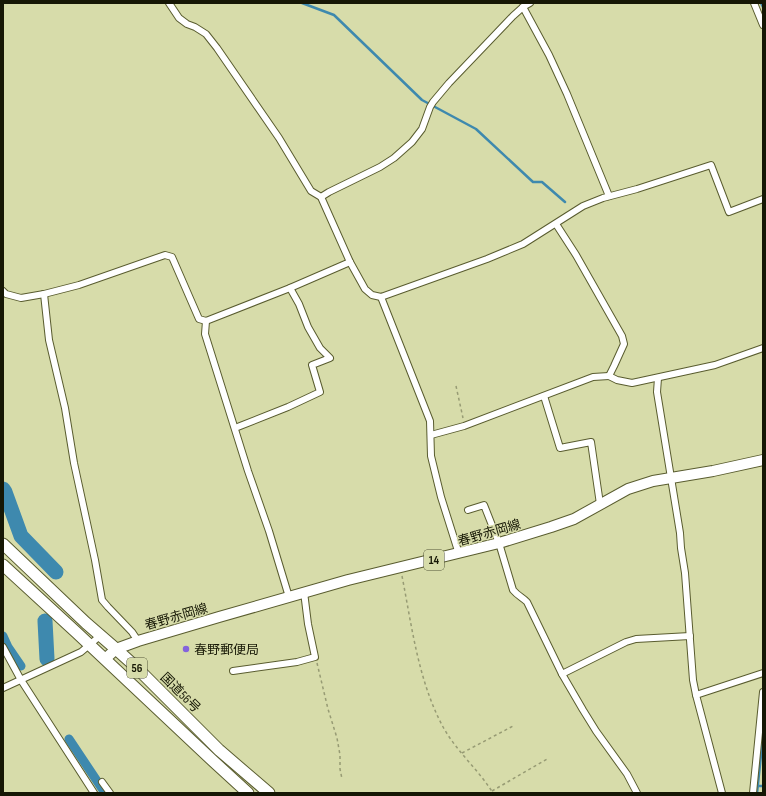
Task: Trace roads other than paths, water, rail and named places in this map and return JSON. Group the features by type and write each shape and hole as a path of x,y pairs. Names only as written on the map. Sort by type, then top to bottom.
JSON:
{"highway":[{"name":"国道56号","path":"3,544 86,623 136,667 219,750 268,793"},
{"name":"56","path":"3,565 248,793"}],"main road":[{"name":"春野赤岡線","path":"105,659 116,649 138,641 304,592 459,554 551,527 574,518 628,489 653,481 713,471 763,460"}],"street":[{"path":"169,3 179,18 206,34 218,48 279,138 311,191 321,197 350,262 365,289 372,295 381,297 487,259 523,244 583,206 603,198 637,189 711,165 729,212 763,199"},
{"path":"321,197 328,192 380,167 394,158 412,142 422,129 432,104 449,83 513,16 530,3"},
{"path":"754,3 762,18 763,25"},
{"path":"523,7 549,55 609,196"},
{"path":"556,224 576,255 622,336 624,344 609,376"},
{"path":"3,291 6,294 21,298 44,294 79,285 165,255 172,258 199,319 206,321 290,288 350,262"},
{"path":"235,428 288,407 320,392 312,365 330,358 320,348 314,338 290,288"},
{"path":"44,294 49,340 65,408 74,463 102,600 132,632 138,641"},
{"path":"381,297 430,421 431,456 439,490 459,554"},
{"path":"206,321 205,334 289,597"},
{"path":"431,436 464,426 593,376 609,376 617,380 632,383 715,365 763,348"},
{"path":"658,378 657,392 672,478 680,533 680,548 685,573 693,680 722,793"},
{"path":"544,396 560,448 591,442 600,504"},
{"path":"468,510 484,505 499,543 513,590 518,596 527,602 562,674 596,731 627,774 637,793"},
{"path":"233,672 296,662 315,657 308,624 304,592"},
{"path":"3,688 81,652 101,635"},
{"path":"562,674 626,642 690,636"},
{"path":"3,647 21,680 94,793"},
{"path":"696,695 763,673"},
{"path":"753,793 763,692"},
{"path":"102,782 110,793"}],"waterway":[{"path":"302,3 334,15 422,100 476,129 533,182 542,182 565,202"},
{"path":"761,3 763,7"},
{"path":"3,489 21,536 56,572"},
{"path":"45,621 47,659"},
{"path":"3,636 8,647 21,666"},
{"path":"757,793 763,736"},
{"path":"69,739 105,793"},
{"path":"757,786 763,786"}],"place":[{"name":"春野郵便局","path":"186,649"}]}
